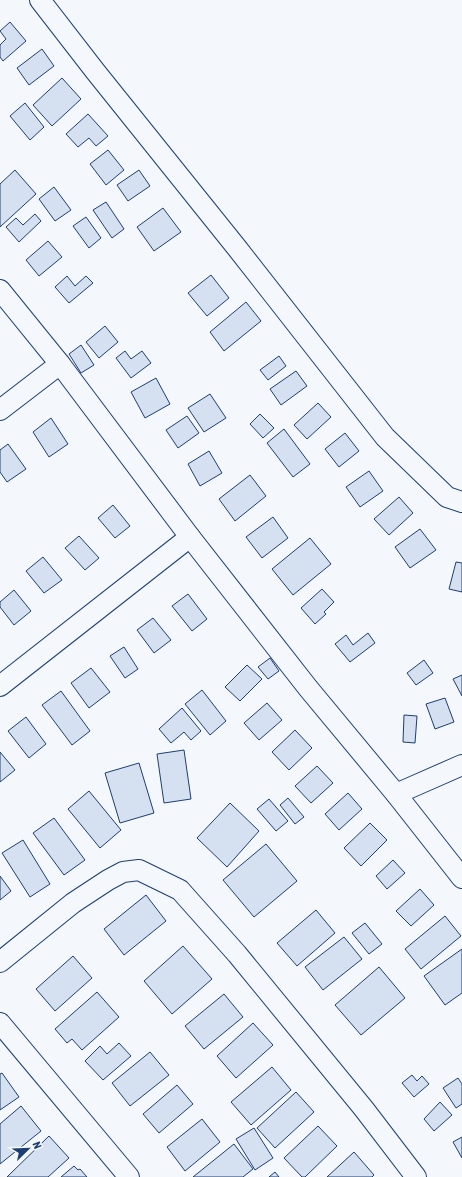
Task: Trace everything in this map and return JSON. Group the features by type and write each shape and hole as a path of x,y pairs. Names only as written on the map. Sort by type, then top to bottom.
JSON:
{"street":[{"path":"40,0 95,72 237,248 385,437 447,497 462,502"},
{"path":"0,290 60,364 190,537 308,688 396,794 462,878"},
{"path":"0,410 60,364"},
{"path":"0,686 190,537"},
{"path":"396,794 462,765"},
{"path":"0,962 73,903 123,872 139,870 180,890 237,954 364,1109 416,1177"},
{"path":"0,1024 129,1177"}],"building":[{"path":"10,22 26,41 3,61 0,57 0,45 6,39 0,31"},
{"path":"42,49 54,66 29,85 17,68"},
{"path":"62,78 81,99 52,126 33,105"},
{"path":"25,103 44,127 30,140 10,116"},
{"path":"88,114 108,136 96,146 89,138 78,147 66,134"},
{"path":"108,150 124,170 106,185 90,164"},
{"path":"15,170 36,194 0,227 0,184"},
{"path":"139,170 150,186 128,201 117,185"},
{"path":"54,187 71,210 55,221 39,199"},
{"path":"106,202 124,229 112,238 93,210"},
{"path":"163,208 181,232 154,251 137,227"},
{"path":"35,214 41,221 19,242 6,227 16,218 23,225"},
{"path":"86,217 101,238 89,248 73,226"},
{"path":"48,241 62,257 39,276 26,260"},
{"path":"211,275 229,298 207,316 188,293"},
{"path":"67,276 75,286 86,276 93,283 69,303 55,287"},
{"path":"246,302 261,321 224,351 210,332"},
{"path":"105,326 118,342 99,358 86,342"},
{"path":"81,345 94,365 81,373 69,354"},
{"path":"125,351 131,359 142,351 151,363 131,378 116,358"},
{"path":"279,356 286,366 268,380 260,370"},
{"path":"296,371 307,386 281,405 270,389"},
{"path":"156,378 170,404 145,418 131,392"},
{"path":"210,394 226,418 204,432 188,408"},
{"path":"318,403 331,417 307,439 294,425"},
{"path":"260,414 274,428 263,438 250,424"},
{"path":"187,416 199,433 178,448 166,430"},
{"path":"51,418 68,444 49,457 33,432"},
{"path":"284,429 310,464 293,477 267,443"},
{"path":"345,433 359,451 339,467 325,449"},
{"path":"8,444 26,469 7,482 0,472 0,450"},
{"path":"209,451 222,473 200,486 188,464"},
{"path":"369,471 383,491 360,507 346,487"},
{"path":"250,475 266,496 235,521 219,499"},
{"path":"399,497 413,513 389,535 374,519"},
{"path":"113,505 130,526 115,538 98,518"},
{"path":"273,517 288,538 262,558 246,537"},
{"path":"420,529 436,550 410,568 395,547"},
{"path":"79,536 99,558 85,570 65,548"},
{"path":"310,538 331,564 293,595 272,569"},
{"path":"43,557 62,580 44,593 26,571"},
{"path":"456,562 462,563 462,592 449,589"},
{"path":"322,589 334,602 324,612 326,614 315,624 301,608"},
{"path":"14,590 31,611 14,625 0,607 0,602"},
{"path":"188,594 207,619 192,631 172,606"},
{"path":"153,618 171,640 154,653 137,630"},
{"path":"368,633 375,643 350,662 335,644 346,635 353,645"},
{"path":"124,647 138,669 125,678 110,656"},
{"path":"270,658 279,671 268,679 258,667"},
{"path":"424,660 433,673 416,685 407,673"},
{"path":"247,665 262,679 240,701 225,687"},
{"path":"91,668 110,692 89,708 71,683"},
{"path":"462,675 462,696 453,679"},
{"path":"202,690 226,721 210,735 185,704"},
{"path":"61,691 90,731 72,745 42,705"},
{"path":"445,698 454,722 435,729 426,704"},
{"path":"267,703 282,720 259,740 244,723"},
{"path":"182,708 201,731 191,740 184,732 171,743 159,729"},
{"path":"404,715 417,716 415,743 403,742"},
{"path":"26,717 46,744 29,758 8,731"},
{"path":"295,730 312,748 289,770 272,752"},
{"path":"184,750 191,799 164,803 157,754"},
{"path":"0,752 15,770 0,782"},
{"path":"139,763 154,813 120,823 105,773"},
{"path":"317,766 333,783 311,803 295,786"},
{"path":"89,791 121,830 100,848 68,809"},
{"path":"348,793 362,809 339,830 325,814"},
{"path":"288,798 304,817 295,824 280,805"},
{"path":"269,799 288,821 276,831 257,809"},
{"path":"230,803 259,831 227,867 197,838"},
{"path":"54,818 85,860 64,875 33,833"},
{"path":"370,823 387,840 361,866 344,848"},
{"path":"23,840 50,884 30,897 2,853"},
{"path":"266,844 297,881 254,917 223,880"},
{"path":"393,860 405,873 387,889 376,876"},
{"path":"0,876 11,891 0,900"},
{"path":"420,889 434,905 411,926 396,911"},
{"path":"146,895 166,921 124,955 104,929"},
{"path":"316,910 335,933 297,966 277,943"},
{"path":"445,916 461,936 421,969 405,949"},
{"path":"365,923 382,944 369,954 352,933"},
{"path":"344,937 362,959 323,990 305,967"},
{"path":"183,946 212,979 172,1014 144,981"},
{"path":"462,949 462,993 445,1005 424,976"},
{"path":"73,956 92,978 55,1011 36,989"},
{"path":"379,967 405,998 361,1035 335,1005"},
{"path":"97,992 119,1017 82,1050 72,1039 67,1043 55,1029"},
{"path":"224,994 243,1017 204,1049 185,1026"},
{"path":"253,1023 273,1045 236,1078 217,1056"},
{"path":"119,1043 131,1056 103,1080 85,1061 100,1046 107,1054"},
{"path":"150,1052 169,1075 130,1106 112,1083"},
{"path":"272,1067 291,1090 251,1125 231,1102"},
{"path":"2,1073 19,1097 0,1110 0,1074"},
{"path":"412,1075 417,1081 422,1076 429,1084 414,1097 402,1083"},
{"path":"458,1078 462,1084 462,1104 456,1108 443,1088"},
{"path":"177,1085 193,1104 159,1133 143,1114"},
{"path":"296,1092 314,1112 275,1148 257,1128"},
{"path":"440,1102 452,1115 434,1131 424,1119"},
{"path":"21,1106 41,1131 0,1164 0,1124"},
{"path":"202,1119 220,1142 185,1171 167,1147"},
{"path":"318,1126 337,1146 305,1177 302,1177 284,1158"},
{"path":"254,1128 273,1158 255,1170 236,1139"},
{"path":"49,1136 69,1158 48,1177 7,1177"},
{"path":"462,1137 462,1158 453,1142"},
{"path":"234,1144 253,1169 243,1177 193,1177"},
{"path":"354,1152 374,1175 372,1177 327,1177"},
{"path":"74,1166 78,1170 80,1169 87,1177 61,1177"},
{"path":"275,1172 279,1177 269,1177"}]}
